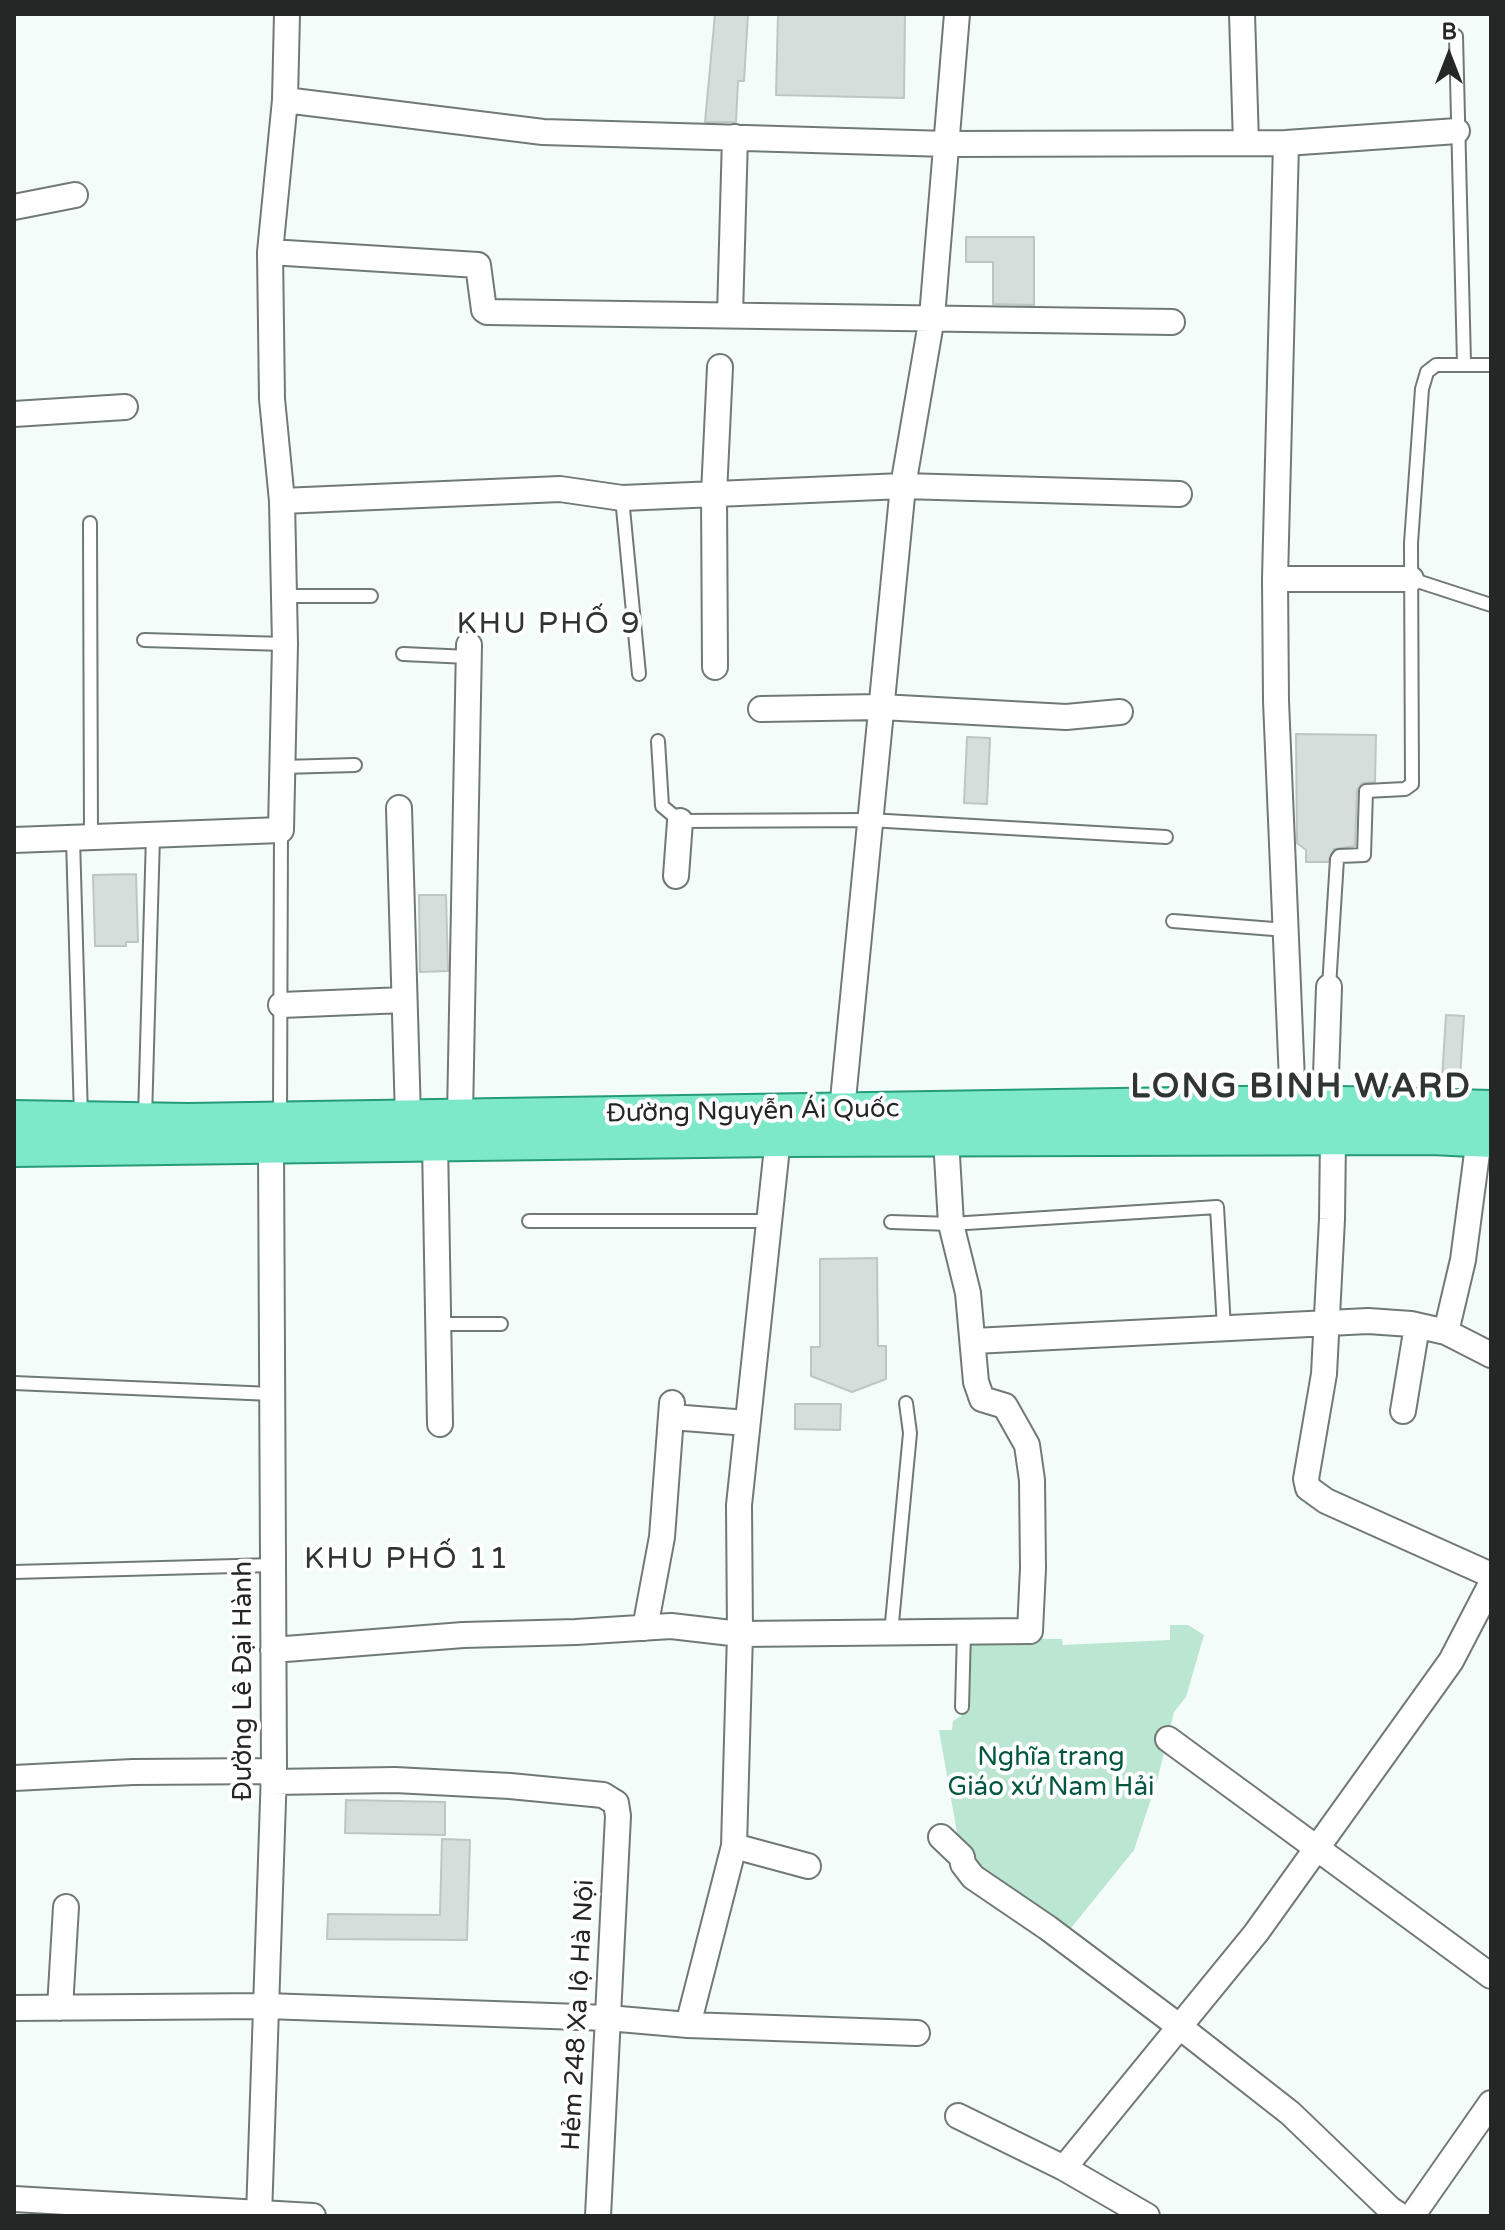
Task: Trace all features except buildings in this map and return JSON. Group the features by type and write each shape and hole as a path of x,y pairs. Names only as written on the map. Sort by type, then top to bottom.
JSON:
{"main road":[{"name":"Đường Nguyễn Ái Quốc","path":"14,1148 276,1132 408,1117 842,1110 1312,1121 1487,1129"},
{"name":"Đường Nguyễn Ái Quốc","path":"14,1119 145,1121 435,1143 946,1139 1312,1121"}],"street":[{"path":"14,840 281,830 285,644 282,501 272,399 270,252 285,100 287,14"},
{"path":"842,1110 903,486 932,317 957,14"},
{"path":"1242,14 1246,143"},
{"path":"285,100 543,132 947,144 1286,143 1457,131"},
{"path":"730,315 735,137"},
{"path":"1286,143 1275,579 1276,701 1286,930 1312,1121 1332,1219 1324,1374 1306,1479 1308,1488 1326,1501 1491,1575"},
{"path":"14,207 75,195"},
{"path":"270,252 478,265 484,310 487,312 1172,322"},
{"path":"715,667 714,494 720,367"},
{"path":"14,414 125,407"},
{"path":"282,501 560,489 622,498 903,486 1179,494"},
{"path":"1275,579 1411,579"},
{"path":"460,1116 469,651"},
{"path":"761,709 881,707 1066,717 1120,712"},
{"path":"399,808 408,1117"},
{"path":"676,876 680,821"},
{"path":"1312,1121 1329,987"},
{"path":"281,1005 404,1000"},
{"path":"1446,1332 1461,1275 1487,1129"},
{"name":"Đường Lê Đại Hành","path":"260,2214 274,1776 272,1394 276,1132"},
{"path":"688,2025 734,1846 740,1634 739,1505 778,1138"},
{"path":"273,1650 463,1635 671,1626 740,1634 1030,1631 1032,1480 1027,1445 1005,1406 982,1399 976,1382 968,1293 951,1224 946,1139"},
{"path":"435,1143 440,1424"},
{"path":"974,1341 1368,1321 1446,1332 1491,1355"},
{"path":"1403,1411 1417,1326"},
{"path":"645,1628 662,1537 672,1410 747,1423"},
{"path":"1064,2168 1256,1933 1451,1661 1491,1584"},
{"path":"1168,1739 1491,1976"},
{"path":"14,1778 133,1772 274,1776"},
{"name":"Hẻm 248 Xa lộ Hà Nội","path":"274,1776 573,1791 610,1797 616,1803 618,1816 598,2216"},
{"path":"941,1837 962,1857 963,1864 973,1877 1048,1928 1290,2113 1401,2216"},
{"path":"734,1846 808,1866"},
{"path":"60,2008 66,1907"},
{"path":"14,2008 266,2006 917,2033"},
{"path":"1412,2216 1491,2103"},
{"path":"958,2116 1064,2168 1147,2216"},
{"path":"14,2199 313,2216"}],"lane":[{"path":"1456,36 1464,363"},
{"path":"1329,987 1337,859 1339,856 1364,855 1366,791 1405,789 1412,784 1411,543 1422,389 1427,372 1436,365 1491,365"},
{"path":"622,498 639,674"},
{"path":"81,1120 82,838 90,523"},
{"path":"1411,579 1491,605"},
{"path":"284,596 371,596"},
{"path":"144,640 285,644"},
{"path":"403,654 469,651"},
{"path":"658,741 662,806 680,821 869,820 1166,837"},
{"path":"282,767 355,765"},
{"path":"276,1132 281,1005 281,830"},
{"path":"145,1121 153,836"},
{"path":"1173,921 1286,930"},
{"path":"891,1222 951,1224 1217,1207 1224,1328"},
{"path":"529,1221 769,1221"},
{"path":"438,1324 501,1324"},
{"path":"14,1383 272,1394"},
{"path":"891,1633 910,1433 906,1403"},
{"path":"14,1572 273,1565"},
{"path":"962,1707 964,1631"}],"green space":[{"name":"Nghĩa trang Giáo xứ Nam Hải","path":"1170,1625 1188,1625 1204,1635 1186,1697 1174,1712 1157,1781 1134,1850 1067,1933 978,1872 959,1844 939,1730 952,1730 953,1721 970,1710 970,1638 1062,1639 1063,1645 1170,1640"}],"district":[{"name":"KHU PHỐ 9","path":"549,625"},
{"name":"LONG BINH WARD","path":"1301,1088"},
{"name":"KHU PHỐ 11","path":"407,1560"}]}
